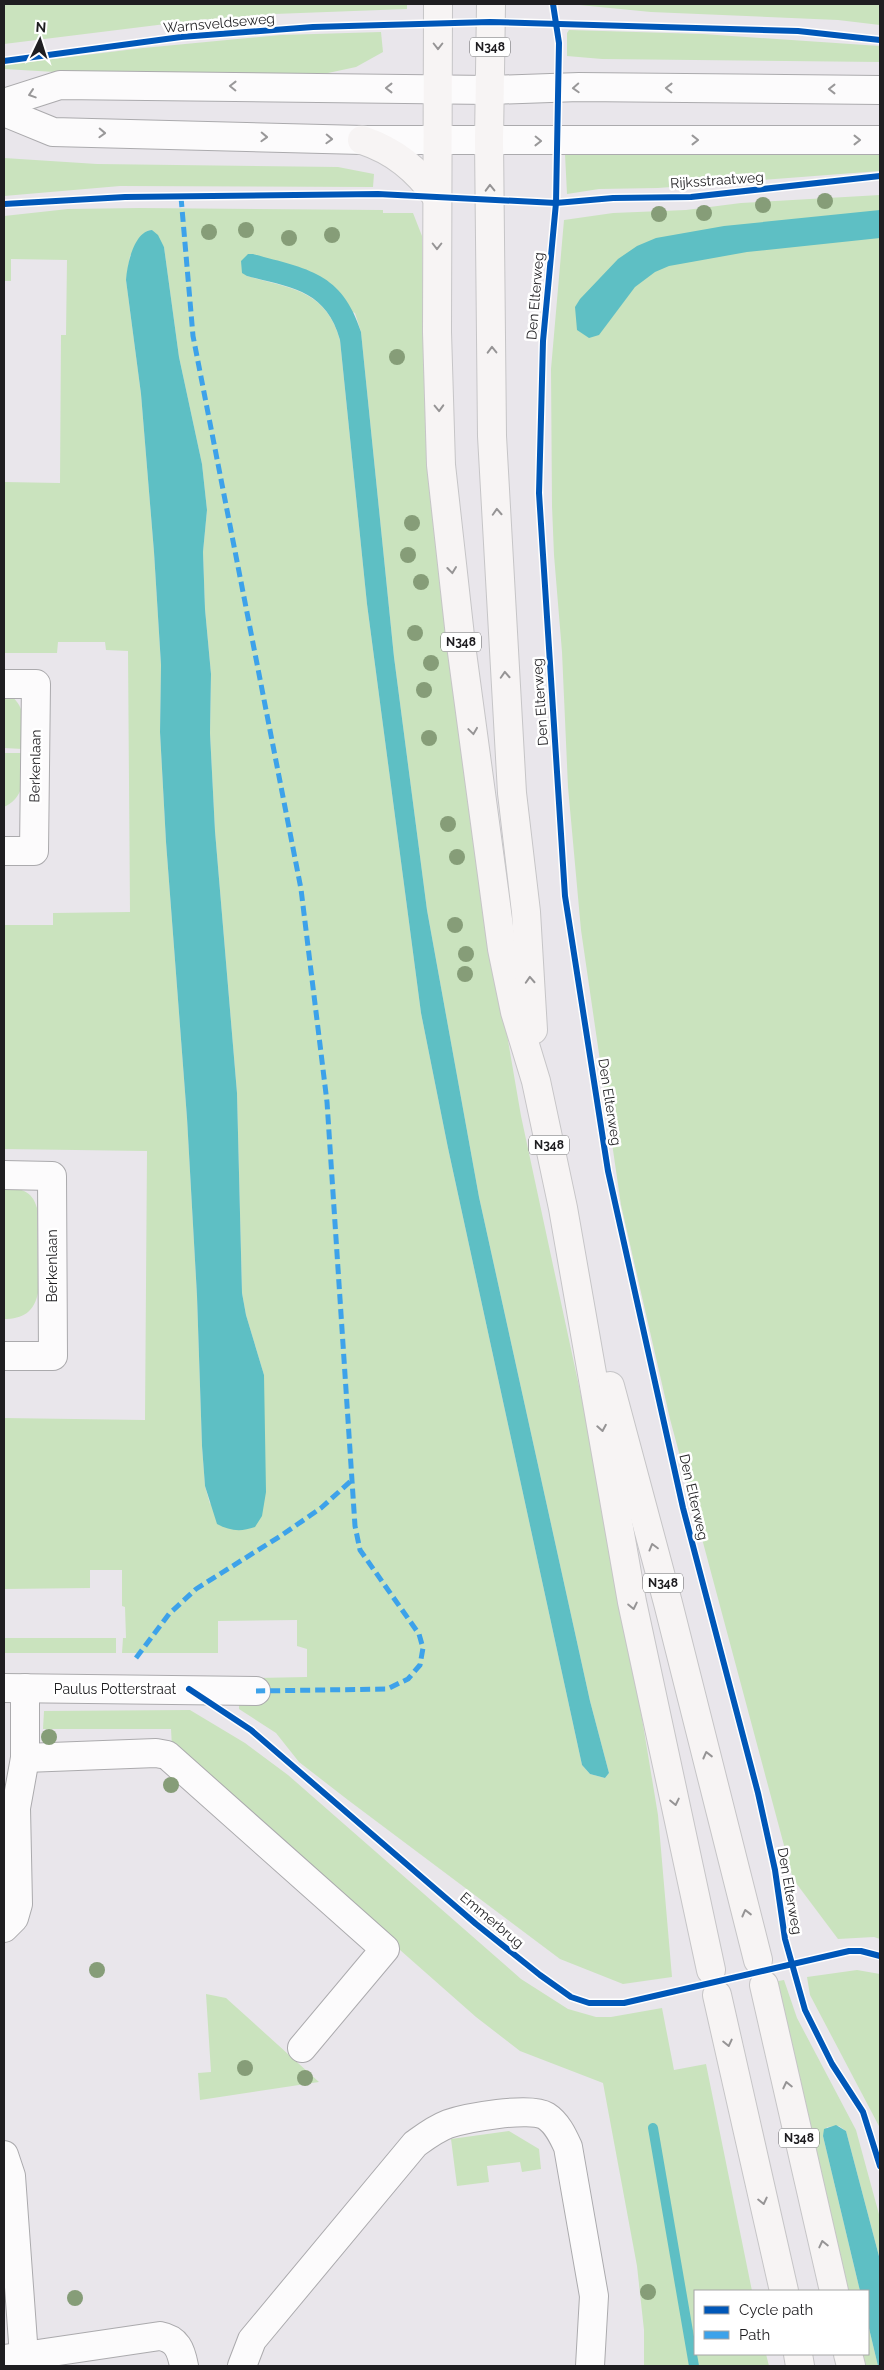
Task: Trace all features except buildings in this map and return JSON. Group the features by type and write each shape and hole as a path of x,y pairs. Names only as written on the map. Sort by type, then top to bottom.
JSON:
{"main road":[{"name":"N348","path":"438,4 437,332 440,446 448,540 502,949 515,1012 536,1081 563,1208 632,1602 714,1983 784,2290"},
{"name":"N348","path":"491,4 489,140 492,436 512,793 526,912 536,1081"},
{"path":"362,140 380,146 412,167 437,197"},
{"name":"N348","path":"563,1208 668,1603 761,1972 834,2290"}],"street":[{"path":"4,103 60,84 490,90 579,87 880,90"},
{"path":"4,112 53,132 362,140 880,140"},
{"name":"Berkenlaan","path":"4,684 36,684 34,851 4,851"},
{"name":"Berkenlaan","path":"4,1176 52,1176 53,1356 4,1356"},
{"path":"4,1928 17,1912 16,1808 25,1758 14,1688"},
{"name":"Paulus Potterstraat","path":"14,1688 256,1691"},
{"path":"25,1758 156,1753 167,1755 385,1949 302,2048"},
{"path":"242,2366 252,2340 415,2144 431,2132 448,2124 519,2112 545,2115 559,2128 568,2147 594,2296 590,2366"},
{"path":"4,2155 11,2176 14,2358 160,2336 169,2337 176,2342 184,2366"}],"green space":[{"path":"4,4 407,4 407,9 274,14 198,20 4,44"},
{"path":"569,4 880,4 880,25 838,20 651,12"},
{"path":"569,30 703,34 880,46 880,62 602,59 567,56 567,33"},
{"path":"381,32 383,52 356,67 328,73 72,73 4,69 4,65 143,48 281,35"},
{"path":"880,150 880,171 658,188 599,189 567,194 565,154"},
{"path":"4,158 97,164 338,167 374,174 373,187 120,186 4,196"},
{"path":"880,195 880,1939 874,1937 838,1939 793,1879 670,1419 621,1205 581,930 568,787 562,652 552,506 551,369 564,220 613,213 686,210 741,203"},
{"path":"68,209 383,210 383,213 413,213 422,236 424,360 489,930 521,1116 592,1447 627,1628 658,1815 672,1977 623,1984 560,1959 299,1762 276,1733 239,1709 239,1706 257,1678 307,1677 307,1649 297,1646 297,1620 218,1621 218,1653 122,1653 123,1638 126,1638 125,1607 122,1606 122,1570 90,1570 90,1588 4,1589 4,1418 145,1420 147,1151 4,1149 4,925 53,925 53,913 130,912 128,651 106,650 105,642 58,642 57,653 5,653 4,482 60,483 61,335 66,335 67,260 11,259 11,281 4,281 4,216","holes":["152,230 164,247 179,357 202,464 207,510 203,552 205,609 211,674 210,733 215,831 237,1093 242,1293 246,1315 264,1375 263,1411 210,1504 205,1486 202,1446 197,1296 187,1118 166,842 160,732 161,665 154,552 141,394 126,280 130,256 147,231","241,261 355,313 361,332 394,657 427,910 479,1197 590,1701 609,1773 605,1778 590,1774 582,1765 448,1148 421,1013 367,604 340,340 334,323 316,301 293,289 247,276"]},
{"path":"4,693 12,697 21,709 24,724 23,749 4,748"},
{"path":"4,753 23,753 23,769 22,784 17,797 4,807"},
{"path":"4,1187 29,1194 37,1208 38,1293 34,1305 27,1313 11,1319 4,1319"},
{"path":"4,1638 116,1638 116,1653 4,1653"},
{"path":"190,1710 245,1743 288,1775 521,1979 568,2009 596,2017 611,2017 662,2008 674,2070 706,2064 752,2290 694,2290 694,2355 766,2355 769,2366 644,2366 644,2330 637,2266 603,2083 520,2051 476,2017 188,1763 172,1747 171,1729 43,1729 44,1711"},
{"path":"857,1970 880,1974 880,2128 810,1995 807,1977"},
{"path":"784,1980 797,2018 856,2130 880,2218 880,2260 846,2131 839,2126 827,2127 823,2136 860,2290 846,2290 773,1982"},
{"path":"206,1994 226,1998 319,2082 200,2100 198,2073 211,2072"},
{"path":"509,2131 539,2149 541,2169 522,2172 520,2162 487,2166 489,2182 457,2186 451,2139"},
{"path":"869,2328 878,2366 863,2366 861,2355 869,2355"}],"water":[{"path":"880,210 880,238 747,252 669,266 655,272 635,287 599,335 589,338 577,330 575,307 580,299 618,259 637,246 656,238 724,226"},
{"path":"152,230 158,235 164,247 179,357 202,464 207,510 203,552 205,609 211,674 210,733 215,831 237,1093 242,1293 246,1315 264,1375 266,1492 262,1516 255,1527 245,1530 226,1528 217,1524 205,1486 202,1446 197,1296 187,1118 166,842 160,732 161,665 154,552 141,394 126,280 130,258 136,242 140,236"},
{"path":"248,254 290,264 320,276 333,285 344,297 353,312 361,332 394,657 427,910 479,1197 590,1701 609,1773 605,1778 590,1774 582,1765 448,1148 421,1013 367,604 340,340 334,323 316,301 293,288 242,273 241,261"},
{"path":"836,2125 846,2131 880,2260 880,2366 878,2366 869,2328 869,2290 860,2290 823,2136 824,2129"}],"waterway":[{"path":"653,2128 694,2366"}],"marked path":[{"path":"181,197 193,336 301,889 327,1102 355,1526 360,1550 419,1634 423,1648 420,1665 408,1679 387,1689 256,1691"},
{"path":"136,1658 169,1614 196,1589 321,1508 352,1480"}],"cycle path":[{"name":"Den Elterweg","path":"553,4 559,43 556,203 543,341 539,493 565,896 608,1171 683,1508 758,1793 775,1870 785,1939 805,2010 832,2064 863,2112 880,2166"},
{"name":"Warnsveldseweg","path":"4,61 181,37 313,27 490,22 798,31 880,40"},
{"name":"Rijksstraatweg","path":"4,204 125,197 378,194 556,203 613,198 691,197 880,176"},
{"name":"Emmerbrug","path":"189,1689 251,1730 476,1924 571,1997 589,2003 624,2003 849,1951 861,1951 880,1956"}]}
